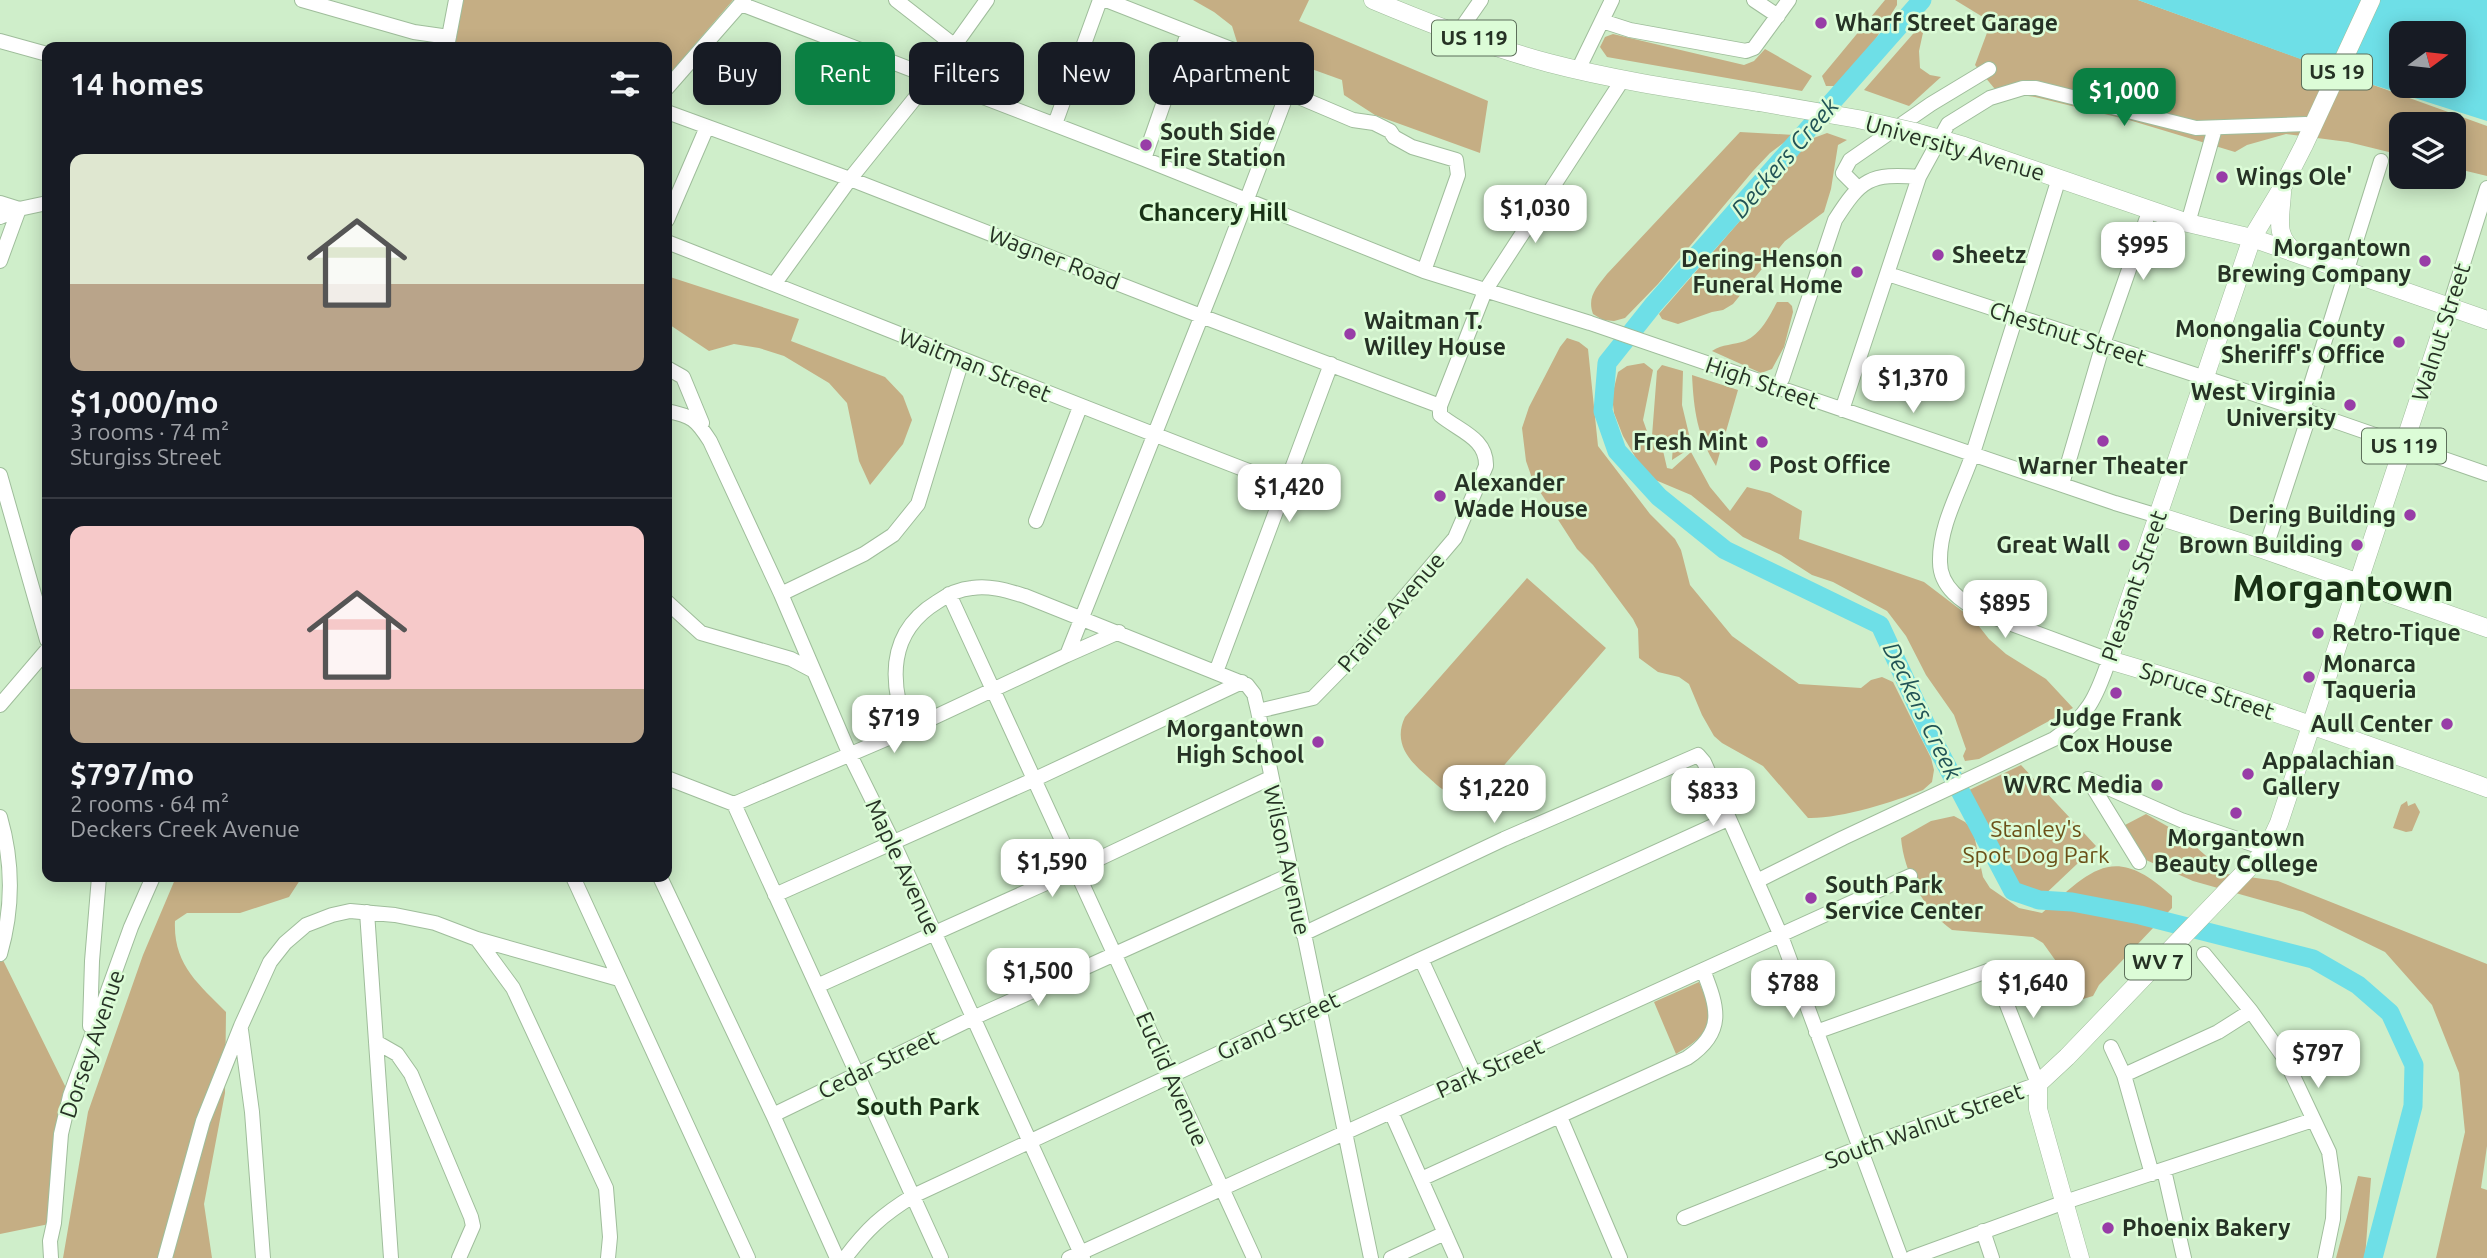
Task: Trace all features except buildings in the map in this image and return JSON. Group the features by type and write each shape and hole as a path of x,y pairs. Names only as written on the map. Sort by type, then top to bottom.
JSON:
{"main road":[{"name":"University Avenue","path":"1373,0 1521,55 1577,70 1858,119 1940,139 2188,223 2252,238 2487,320"},
{"name":"Pleasant Street","path":"2109,660 2252,238 2304,145 2371,0"},
{"path":"2282,188 2282,240 2301,257"},
{"name":"Walnut Street","path":"2250,868 2267,849 2279,824 2449,308"},
{"name":"High Street","path":"2158,516 2265,550 2487,628"},
{"name":"Spruce Street","path":"2109,660 2183,681 2487,788"},
{"name":"South Walnut Street","path":"2038,1084 2250,868"},
{"path":"2038,1084 2038,1108 2080,1258"}],"street":[{"path":"302,0 448,42 456,0"},
{"path":"896,0 950,42"},
{"path":"958,42 987,0"},
{"path":"1055,124 1100,0"},
{"path":"1106,0 1212,42"},
{"path":"1458,33 1481,0"},
{"path":"1577,70 1612,0"},
{"path":"1755,0 1778,16"},
{"path":"1602,20 1630,30 1746,51 1754,48 1789,0"},
{"path":"672,82 743,2"},
{"name":"High Street","path":"743,2 909,69"},
{"path":"1144,159 1188,33"},
{"path":"0,41 42,53"},
{"path":"1858,188 1843,173 1850,160 1931,104 1989,69"},
{"path":"1440,406 1485,291 1623,79"},
{"path":"1842,410 1919,177 1948,124 1990,99 2023,88 2036,88 2196,128 2306,124"},
{"path":"1314,103 1353,120 1374,123 1412,147 1456,160 1458,175 1424,271"},
{"path":"775,283 850,179 910,105"},
{"name":"High Street","path":"1004,105 1424,271 2158,516"},
{"path":"1067,655 1282,105"},
{"name":"Wagner Road","path":"672,114 850,179 1440,406"},
{"path":"672,208 707,127"},
{"path":"2188,223 2215,128"},
{"path":"2265,550 2381,161"},
{"path":"1782,379 1835,220 1858,188 1869,180 1883,177 1919,177"},
{"path":"1973,454 2059,178"},
{"name":"Walnut Street","path":"2449,308 2487,188"},
{"path":"0,203 19,209"},
{"path":"0,217 19,209 42,205"},
{"path":"0,261 19,209"},
{"path":"2062,484 2103,344 2150,209"},
{"name":"Waitman Street","path":"672,244 1080,407 1285,485"},
{"name":"Chestnut Street","path":"1888,274 2487,474"},
{"path":"781,594 864,554 893,535 918,503 962,360"},
{"path":"1216,672 1331,364"},
{"path":"672,371 683,377 710,440"},
{"name":"Prairie Avenue","path":"1258,711 1312,698 1324,689 1454,538 1486,466 1486,458 1478,441 1440,415 1440,406"},
{"path":"1037,520 1080,407"},
{"name":"Maple Avenue","path":"672,412 690,416 710,440 781,594 850,755 1031,1141 1077,1256"},
{"name":"Spruce Street","path":"1973,454 1946,530 1940,563 1949,589 1964,603 1982,613 2109,660"},
{"path":"0,475 42,622"},
{"path":"907,730 898,707 895,665 910,625 923,611 949,594 972,588 996,588 1082,617 1242,682"},
{"name":"Euclid Avenue","path":"949,594 1254,1258"},
{"path":"672,607 701,633 791,660 812,670"},
{"path":"672,780 734,804 907,730 1119,632"},
{"path":"0,705 42,656"},
{"name":"Pleasant Street","path":"1757,881 2054,739 2075,725 2090,706 2109,660"},
{"path":"775,895 1033,780 1242,682"},
{"name":"Wilson Avenue","path":"1242,682 1254,694 1258,711 1371,1258"},
{"path":"1303,934 1504,839 1698,755 1704,762 1781,936 1901,1258"},
{"path":"817,986 1075,870 1270,778"},
{"path":"2139,862 2088,779 2181,820 2267,849"},
{"path":"734,804 941,1258"},
{"path":"0,817 8,845 10,870 9,924 0,954"},
{"name":"Grand Street","path":"845,1258 866,1230 913,1196 1421,958 1728,819"},
{"name":"Cedar Street","path":"773,1115 972,1018 1290,874"},
{"name":"Park Street","path":"1077,1256 1910,876"},
{"path":"90,1037 92,961 99,882"},
{"name":"Dorsey Avenue","path":"51,1258 50,1241 54,1223 61,1134 90,1037 151,882"},
{"path":"575,882 748,1258"},
{"path":"662,882 773,1115 837,1258"},
{"path":"165,1258 203,1121 241,1027 270,962 285,943 306,925 350,911 435,923 477,939 618,979"},
{"path":"367,912 391,1258"},
{"path":"477,939 513,988 606,1188 610,1226 608,1258"},
{"path":"2204,954 2251,1011 2284,1059 2329,1152 2334,1186 2333,1219 2325,1258"},
{"path":"1421,958 1474,1074"},
{"path":"1816,1032 1993,969 2038,1084"},
{"path":"1421,1179 1699,1051 1714,1029 1716,1015 1714,998 1703,970"},
{"path":"2124,1075 2218,1032 2251,1011"},
{"path":"241,1027 252,1112 263,1258"},
{"path":"376,1042 397,1054 411,1074 471,1217 473,1226 459,1258"},
{"path":"2111,1047 2124,1075 2158,1172 2184,1258"},
{"name":"South Walnut Street","path":"1684,1217 1859,1148 2038,1084"},
{"path":"1391,1112 1457,1258"},
{"path":"1560,1116 1619,1258"},
{"path":"1911,1258 1983,1230 2313,1120"},
{"path":"41,1258 54,1223"},
{"path":"1983,1230 1992,1258"},
{"path":"1391,1258 1445,1233"}],"green space":[{"path":"461,0 733,0 697,42 693,42 693,47 672,71 672,42 454,42"},
{"path":"1193,0 1309,0 1299,21 1488,101 1480,153 1375,115 1344,95 1342,80 1314,70 1314,42 1237,42 1232,26"},
{"path":"1885,0 1897,0 1897,5 1870,48 1838,86 1826,86 1822,76"},
{"path":"1955,0 2138,0 2389,91 2389,98 2409,98 2448,112 2389,112 2389,152 2348,142 2286,134 2247,145 2235,152 2129,120 2035,97 2020,95 2004,100 1975,65 1991,22"},
{"path":"1926,19 1919,51 1920,68 1930,75 1941,77 1909,106 1864,90"},
{"path":"1613,34 1744,65 1754,61 1765,49 1812,76 1802,91 1607,57 1600,47 1605,37"},
{"path":"2466,118 2487,126 2487,176 2466,171"},
{"path":"1740,132 1794,135 1770,153 1753,171 1658,284 1625,318 1603,320 1593,314 1592,298 1607,274"},
{"path":"1827,133 1847,140 1838,145 1831,189 1824,212 1785,241 1733,304 1723,310 1678,324 1662,319 1659,314 1811,139"},
{"path":"672,278 799,319 791,341 885,377 903,396 912,420 903,444 870,485 859,461 847,403 829,383 784,356 759,348 734,344 709,351 672,326"},
{"path":"1777,302 1788,302 1793,312 1784,347 1772,369 1761,373 1712,351 1751,338 1764,324"},
{"path":"1567,338 1588,349 1598,446 1650,514 1675,539 1681,550 1690,585 1732,636 1799,684 1861,688 1871,680 1882,677 1893,682 1931,758 1934,770 1932,782 1923,790 1850,813 1808,818 1763,766 1714,736 1689,684 1679,677 1658,672 1639,658 1638,629 1633,619 1593,565 1577,549 1533,481 1526,461 1522,428 1529,407"},
{"path":"1644,363 1653,370 1643,420 1649,437 1661,442 1667,468 1672,469 1691,452 1710,487 1730,511 1747,487 1770,493 1802,511 1799,539 1924,582 1974,620 2006,654 2046,679 2073,708 1979,759 1965,761 1963,756 1966,749 1954,715 1926,675 1906,636 1887,611 1833,582 1812,575 1781,555 1743,537 1691,495 1653,479 1644,472 1623,436 1614,413 1612,396 1618,372 1627,366"},
{"path":"1662,365 1683,371 1682,405 1692,447 1672,460 1673,445 1663,435 1652,436 1657,371"},
{"path":"1692,375 1738,390 1716,466 1698,422"},
{"path":"1527,578 1606,648 1486,786 1466,793 1449,792 1420,770 1404,750 1401,735 1405,717"},
{"name":"Stanley's Spot Dog Park","path":"2021,765 2096,846 2039,900 2013,891 1965,792"},
{"path":"2407,801 2408,806 2415,803 2420,812 2412,831 2406,832 2393,828 2401,805"},
{"path":"2146,814 2181,834 2227,874 2278,881 2487,964 2487,1146 2481,1188 2487,1190 2487,1258 2436,1258 2465,1132 2459,1073 2432,1005 2385,952 2303,912 2193,881 2146,860 2125,825"},
{"path":"1954,816 1973,830 1983,877 1990,888 2019,908 2042,913 2090,874 2118,866 2152,879 2172,896 2172,908 2099,985 2093,996 2083,999 2043,943 2033,937 1952,930 1924,901 1906,864 1901,838 1931,821"},
{"path":"174,882 299,882 289,897 240,913 187,913 175,921 178,950 183,962 197,983 226,1012 225,1093 204,1204 212,1258 63,1258 88,1112 143,955"},
{"path":"0,954 70,1096 54,1223 0,1234"},
{"path":"1699,982 1708,1006 1707,1024 1697,1039 1676,1054 1654,1002"},
{"path":"2358,1176 2371,1178 2365,1258 2336,1258"}],"water":[{"path":"2138,0 2487,0 2487,121 2466,114 2466,112 2415,98 2466,98 2466,21 2389,21 2389,90"}],"waterway":[{"name":"Deckers Creek","path":"1922,0 1654,304 1607,363 1603,411 1617,451 1659,497 1725,550 1880,625 1931,736 2013,891 2039,900 2072,902 2140,915 2313,959 2358,985 2390,1013 2414,1065 2413,1106 2373,1258"}],"place":[{"name":"Wharf Street Garage","path":"1821,23"},
{"name":"South Side Fire Station","path":"1146,145"},
{"name":"Wings Ole'","path":"2222,177"},
{"name":"Sheetz","path":"1938,255"},
{"name":"Morgantown Brewing Company","path":"2425,261"},
{"name":"Dering-Henson Funeral Home","path":"1857,272"},
{"name":"Waitman T. Willey House","path":"1350,334"},
{"name":"Monongalia County Sheriff's Office","path":"2399,342"},
{"name":"West Virginia University","path":"2350,405"},
{"name":"Warner Theater","path":"2103,441"},
{"name":"Fresh Mint","path":"1762,442"},
{"name":"Post Office","path":"1755,465"},
{"name":"Alexander Wade House","path":"1440,496"},
{"name":"Dering Building","path":"2410,515"},
{"name":"Great Wall","path":"2124,545"},
{"name":"Brown Building","path":"2357,545"},
{"name":"Retro-Tique","path":"2318,633"},
{"name":"Monarca Taqueria","path":"2309,677"},
{"name":"Judge Frank Cox House","path":"2116,693"},
{"name":"Aull Center","path":"2447,724"},
{"name":"Morgantown High School","path":"1318,742"},
{"name":"Appalachian Gallery","path":"2248,774"},
{"name":"WVRC Media","path":"2157,785"},
{"name":"Morgantown Beauty College","path":"2236,813"},
{"name":"South Park Service Center","path":"1811,898"},
{"name":"Phoenix Bakery","path":"2108,1228"}],"district":[{"name":"Chancery Hill","path":"1213,213"},
{"name":"Morgantown","path":"2343,588"},
{"name":"South Park","path":"918,1107"}]}
